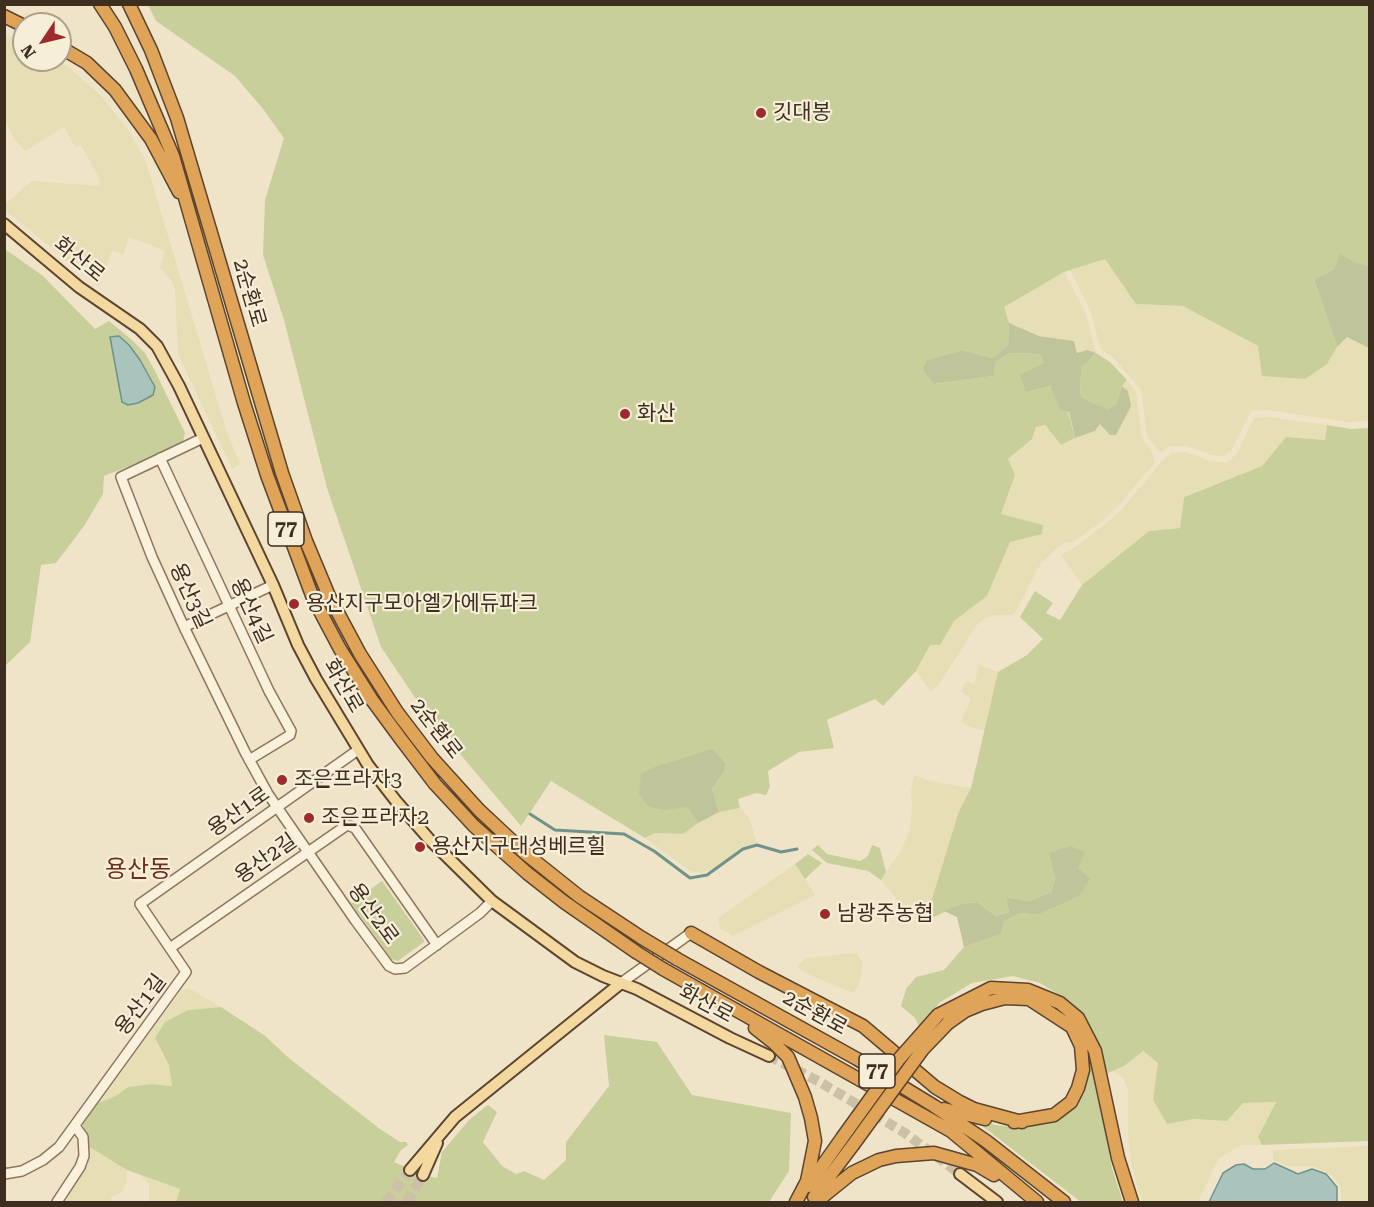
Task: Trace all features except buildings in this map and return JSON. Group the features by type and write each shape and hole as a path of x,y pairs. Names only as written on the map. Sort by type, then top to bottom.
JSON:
{"highway":[{"name":"2순환로","path":"100,4 115,27 152,104 173,156 244,403 267,475 314,598 340,649 372,700 435,783 474,826 564,902 663,969 951,1131 1037,1203"},
{"name":"2순환로","path":"129,4 151,50 177,118 282,473 306,541 329,596 360,654 397,712 432,758 479,810 526,854 580,897 676,959 857,1059 934,1106 986,1141 1064,1203"},
{"path":"72,54 87,63 116,90 151,139 166,171 187,205"},
{"path":"691,933 759,972 863,1026 935,1086 958,1101 1022,1122"},
{"path":"690,983 752,1026 788,1057 805,1096 815,1142 807,1181 796,1203"},
{"path":"796,1203 899,1059 943,1019 991,988 1028,990 1060,1003 1078,1018 1095,1051 1118,1158 1132,1203"},
{"path":"810,1203 943,1019 1005,998 1029,999 1072,1027 1081,1046 1083,1070 1071,1102 1054,1115 1022,1122 1000,1122 934,1106"},
{"path":"816,1203 837,1183 866,1166 896,1156 934,1153 977,1165 999,1177 1031,1203"}],"main road":[{"name":"화산로","path":"4,224 79,287 150,337 168,362 273,585 298,645 358,750 396,801 429,839 492,901 575,962 637,989 752,1050 769,1056"},
{"path":"410,1170 455,1117 621,983"},
{"path":"423,1175 439,1137"},
{"path":"960,1174 997,1203"}],"street":[{"name":"용산3길","path":"203,438 121,477 152,557 184,627 249,760 277,808"},
{"name":"용산4길","path":"160,458 269,691 291,731 290,735 249,760"},
{"path":"184,627 273,585"},
{"name":"용산1로","path":"140,904 358,750"},
{"name":"용산2로","path":"277,808 307,853 392,968 398,970 405,968 480,914 492,901"},
{"name":"용산2길","path":"170,948 343,826 351,825 437,945"},
{"name":"용산1길","path":"4,1174 22,1171 44,1160 59,1148 186,972 140,904"},
{"path":"621,983 691,933"},
{"path":"57,1203 80,1167 84,1156 83,1137 75,1126"}],"shaded area":[{"path":"4,34 12,38 12,72 72,72 72,70 100,95 129,131 146,162 226,430 240,464 232,469 178,354 175,289 171,280 160,268 165,251 129,237 123,255 112,251 99,286 5,210 5,204 32,181 99,186 100,180 81,145 75,147 64,127 25,151 14,139 5,119"},
{"path":"1105,259 1136,304 1183,306 1258,346 1327,364 1337,347 1347,337 1369,348 1369,421 1348,422 1268,410 1251,411 1232,449 1224,456 1211,455 1187,446 1169,446 1162,452 1158,450 1147,436 1141,390 1113,357 1101,350 1090,310 1070,270"},
{"path":"1064,272 1085,312 1096,353 1087,350 1077,353 1074,341 1039,336 1009,323 1003,307"},
{"path":"1127,380 1136,392 1142,438 1150,448 1155,462 1104,520 1072,543 1066,542 1041,563 1013,615 995,615 984,619 976,626 940,683 931,692 916,671 930,645 940,645 954,621 987,596 1010,542 1043,525 1001,515 1015,475 1008,459 1032,439 1035,427 1044,425 1061,445 1095,431 1128,391 1122,386"},
{"path":"1267,417 1327,425 1325,440 1286,437 1262,466 1184,496 1180,528 1149,531 1082,585 1061,555 1107,523 1123,508 1163,460 1171,453 1186,452 1210,461 1226,463 1237,454 1254,418"},
{"path":"979,665 998,672 985,731 961,722 971,698 961,691 966,681 974,684"},
{"path":"914,775 930,781 971,788 959,811 931,902 917,904 915,915 907,912 881,880 901,850 910,830 911,791"},
{"path":"740,808 749,818 757,843 744,847 716,867 702,873 690,871 645,838 655,833 683,834 719,812"},
{"path":"795,864 815,895 733,936 720,929 718,918"},
{"path":"857,953 862,962 862,971 859,985 853,993 805,973 797,967 806,958"},
{"path":"189,988 221,1007 188,1010 155,1038 169,1065 172,1086 151,1084 128,1087 116,1096 98,1103 181,991"},
{"path":"1143,1051 1158,1063 1153,1100 1167,1124 1194,1119 1227,1121 1243,1103 1276,1102 1258,1136 1262,1145 1242,1145 1219,1158 1198,1202 1142,1202 1140,1197 1131,1162 1128,1135 1128,1089 1123,1078 1113,1071 1124,1066"},
{"path":"88,1146 127,1170 126,1185 122,1192 111,1198 111,1202 59,1202 76,1175 88,1166"},
{"path":"1369,1146 1369,1202 1342,1202 1340,1186 1332,1175 1313,1166 1288,1166 1273,1160 1273,1150"},
{"path":"141,1175 180,1189 176,1202 149,1202 149,1185"}],"green space":[{"path":"148,5 1369,5 1369,266 1340,255 1334,269 1314,279 1337,347 1327,364 1305,379 1262,376 1258,346 1183,306 1136,304 1105,259 1064,272 1004,307 1009,323 1008,347 993,358 962,350 927,360 922,369 935,384 992,376 995,362 1010,353 1040,354 1044,363 1026,392 1050,386 1060,409 1068,412 1075,438 1061,445 1045,425 1036,427 1032,439 1008,459 1015,475 1001,514 1043,525 1042,534 1010,542 987,596 954,621 940,645 930,645 916,671 883,706 875,699 827,720 834,748 799,752 768,771 770,787 766,795 756,793 738,799 740,808 719,812 712,789 724,772 666,810 687,806 698,823 683,834 655,833 645,838 551,781 521,826 426,714 381,647 327,488 284,320 263,255 265,200 284,138 235,76 156,21"},
{"path":"5,249 43,276 95,329 109,321 145,353 185,433 183,442 104,476 103,494 84,526 56,563 41,565 30,642 5,666"},
{"path":"1340,254 1369,266 1369,348 1347,337 1337,347 1314,279 1334,269"},
{"path":"1009,323 1039,336 1074,341 1077,353 1087,350 1096,353 1082,367 1081,397 1107,409 1116,404 1122,386 1128,391 1131,406 1116,435 1110,435 1100,424 1095,431 1075,438 1069,412 1060,410 1050,386 1026,392 1020,375 1044,363 1040,354 1010,353 995,362 993,376 934,384 922,369 927,360 962,350 993,358 1008,346"},
{"path":"1096,353 1110,362 1127,380 1122,386 1116,404 1107,409 1081,397 1082,367"},
{"path":"1327,425 1351,429 1369,428 1369,1141 1262,1145 1258,1137 1276,1102 1243,1103 1227,1121 1194,1119 1167,1124 1153,1100 1158,1063 1143,1051 1124,1066 1108,1073 1092,1032 1072,1003 1040,983 1013,976 972,983 939,1003 921,1031 915,1018 901,1006 906,989 916,977 944,970 964,947 1000,934 1003,922 1020,913 1038,915 1078,897 1049,853 1055,880 1051,892 1030,901 1006,897 1009,912 996,916 977,902 961,904 930,919 915,915 917,904 931,902 959,811 971,788 998,672 1027,655 1043,639 1020,617 1035,591 1053,603 1046,613 1060,620 1082,585 1149,531 1180,528 1184,497 1262,466 1286,437 1325,440"},
{"path":"712,749 725,763 724,772 712,789 719,812 698,823 687,807 666,810 649,807 639,794 641,774 655,767"},
{"path":"818,845 827,854 860,861 868,856 872,845 880,848 886,872 881,880 868,871 827,863 812,850"},
{"path":"1070,846 1085,852 1078,868 1090,879 1078,897 1038,915 1020,913 1003,922 1001,934 964,947 957,917 944,911 961,904 977,902 996,916 1009,912 1006,897 1030,901 1051,892 1055,880 1049,853"},
{"path":"808,854 822,863 805,879 795,864"},
{"path":"382,881 424,940 398,961 391,959 351,903"},
{"path":"221,1007 264,1035 290,1059 380,1129 400,1142 406,1142 408,1145 401,1150 394,1162 423,1175 437,1178 442,1152 469,1120 488,1105 497,1112 483,1142 502,1166 516,1174 524,1171 544,1180 566,1160 566,1142 609,1086 604,1035 657,1042 692,1095 791,1113 789,1171 769,1202 176,1202 180,1189 127,1170 88,1146 82,1120 98,1103 116,1096 128,1087 151,1084 172,1086 169,1065 155,1038 165,1022 188,1010"},
{"path":"1085,1040 1093,1062 1112,1168 1123,1202 1081,1202 977,1122 980,1118 995,1125 1025,1128 1056,1118 1074,1104"}],"water":[{"path":"119,336 140,360 155,387 153,395 138,403 128,405 122,402 110,337"},
{"path":"1274,1163 1298,1174 1312,1169 1326,1174 1337,1187 1337,1202 1209,1202 1223,1173 1236,1165 1244,1164 1253,1169 1265,1169"}],"waterway":[{"path":"530,814 555,830 624,834 654,851 690,878 707,875 743,849 757,845 781,852 797,849"}],"tunnel":[{"path":"769,1056 818,1081 905,1133 960,1174"},
{"path":"386,1202 410,1170"},
{"path":"407,1202 423,1175"}],"place":[{"name":"깃대봉","path":"761,113"},
{"name":"화산","path":"625,414"},
{"name":"용산지구모아엘가에듀파크","path":"294,604"},
{"name":"조은프라자3","path":"282,780"},
{"name":"조은프라자2","path":"309,818"},
{"name":"용산지구대성베르힐","path":"420,847"},
{"name":"남광주농협","path":"825,914"}],"district":[{"name":"용산동","path":"138,870"}]}
